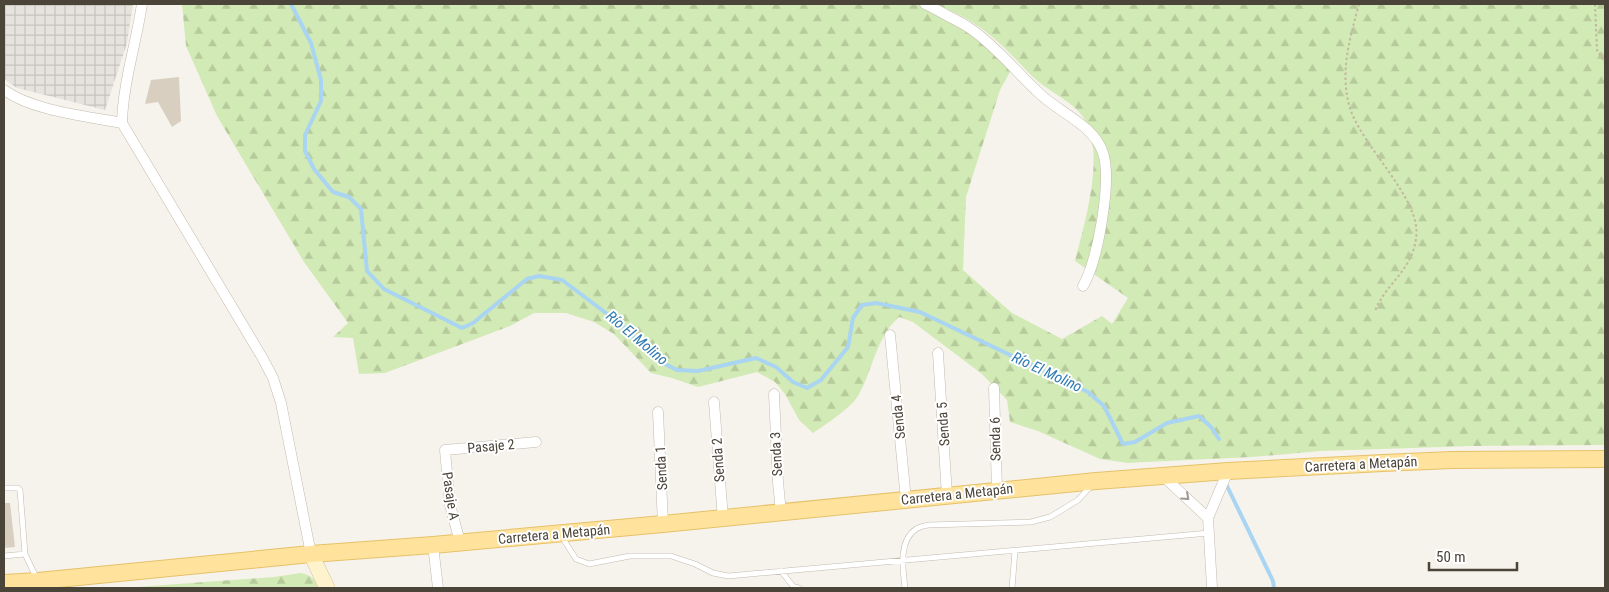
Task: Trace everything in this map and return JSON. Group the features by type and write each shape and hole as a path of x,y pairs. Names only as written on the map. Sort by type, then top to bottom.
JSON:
{"main road":[{"name":"Carretera a Metapán","path":"4,583 311,554 723,519 1096,481 1228,471 1452,460 1605,459"},
{"path":"311,554 327,588"}],"street":[{"path":"142,4 138,31 123,96 122,123 273,378 281,403 311,554"},
{"path":"925,4 972,29 1003,57 1041,96 1069,116 1098,143 1105,165 1103,211 1091,268 1083,286"},
{"path":"4,90 30,105 122,123"},
{"name":"Senda 4","path":"890,335 906,500"},
{"name":"Senda 5","path":"938,353 947,496"},
{"name":"Senda 6","path":"994,388 997,490"},
{"name":"Senda 3","path":"774,394 781,513"},
{"name":"Senda 2","path":"714,402 723,519"},
{"name":"Senda 1","path":"658,412 663,524"},
{"name":"Pasaje 2","path":"446,450 536,442"},
{"name":"Pasaje A","path":"446,450 450,505 460,542"},
{"path":"1212,588 1208,518 1228,471"},
{"path":"1164,477 1208,518"},
{"path":"433,545 438,588"}],"lane":[{"path":"905,588 901,561 908,537 916,529 928,525 1031,522 1050,517 1078,500 1096,481"},
{"path":"4,488 20,490 25,554 38,581"},
{"path":"560,534 576,559 589,564 630,556 671,556 696,564 713,573 728,576 1209,533"},
{"path":"1012,588 1015,551"},
{"path":"4,556 25,554"},
{"path":"781,571 793,586 799,588"}],"path":[{"path":"1359,4 1346,53 1344,80 1349,106 1357,125 1409,204 1416,223 1417,238 1409,264 1380,300 1375,311"},
{"path":"1595,4 1596,50 1605,63"}],"shaded area":[{"path":"4,4 133,4 127,43 105,110 17,88 4,79"}],"green space":[{"path":"182,4 919,4 926,6 981,42 1011,70 1000,90 966,197 963,270 1012,313 1062,339 1102,316 1112,324 1128,298 1075,261 1088,207 1094,165 1093,145 1088,127 1075,108 1032,76 1002,45 985,31 950,10 935,4 1605,4 1605,445 1472,446 1321,451 1252,457 1128,463 1100,459 1038,431 1010,422 1007,400 982,374 913,322 899,317 885,334 855,401 813,433 799,420 785,394 775,382 757,372 698,387 651,373 614,334 594,322 566,313 534,313 510,326 385,373 359,374 353,338 333,337 348,323 304,262 217,116 186,46"},
{"path":"301,573 312,578 319,588 123,588 274,577"}],"building":[{"path":"179,77 181,121 172,127 158,102 145,104 151,80"},
{"path":"4,503 10,503 15,547 4,548"}],"waterway":[{"name":"Río El Molino","path":"291,4 311,43 321,80 321,101 305,135 305,151 314,169 333,192 349,197 361,209 367,271 384,289 462,328 473,323 527,279 539,276 562,280 618,322 663,363 677,370 698,371 756,358 776,367 793,382 807,388 821,380 848,347 853,318 862,305 876,303 920,312 1088,392 1104,406 1123,444 1135,442 1167,423 1199,416 1211,427 1219,439"},
{"name":"Río El Molino","path":"1227,486 1273,581 1274,588"}]}
